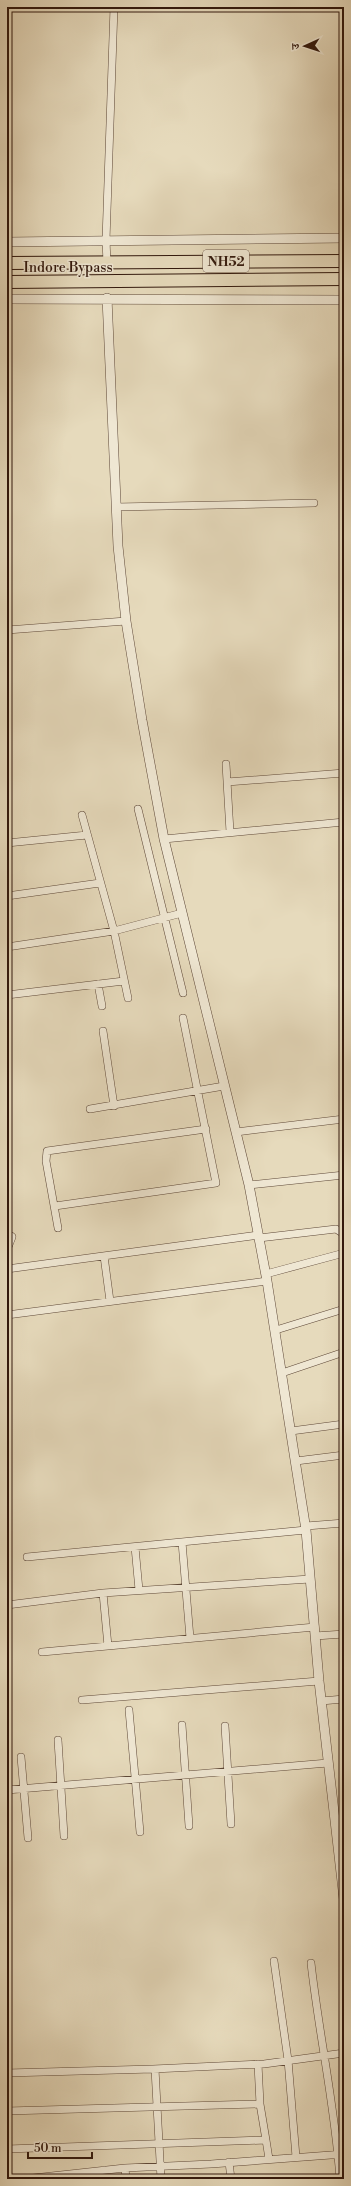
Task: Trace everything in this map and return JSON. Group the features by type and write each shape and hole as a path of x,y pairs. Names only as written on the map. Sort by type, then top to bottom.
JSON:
{"highway":[{"name":"NH52","path":"107,263 344,261"},
{"name":"Indore Bypass","path":"7,263 107,263"},
{"name":"Indore Bypass","path":"7,282 344,279"}],"street":[{"path":"107,263 106,240 114,7"},
{"path":"7,242 344,238"},
{"path":"107,298 116,507 126,621 142,720 164,839 249,1185 276,1330 306,1528 321,1701 344,1899"},
{"path":"7,299 107,298 235,301 344,300"},
{"path":"116,507 314,503"},
{"path":"7,630 126,621"},
{"path":"226,764 230,832"},
{"path":"227,782 344,773"},
{"path":"138,809 183,993"},
{"path":"82,815 114,931 128,998"},
{"path":"164,839 344,822"},
{"path":"7,843 87,835"},
{"path":"7,896 100,882"},
{"path":"7,947 114,931 182,913"},
{"path":"7,995 124,981"},
{"path":"98,984 102,1006"},
{"path":"55,1206 216,1183 183,1018"},
{"path":"103,1031 114,1106"},
{"path":"90,1109 198,1092 224,1086"},
{"path":"236,1132 344,1119"},
{"path":"58,1228 46,1162 47,1151 206,1129"},
{"path":"249,1185 344,1175"},
{"path":"7,1269 259,1236 336,1229 344,1234"},
{"path":"7,1235 11,1237 7,1247"},
{"path":"7,1315 267,1278 344,1253"},
{"path":"104,1256 110,1301"},
{"path":"276,1330 344,1309"},
{"path":"282,1373 344,1352"},
{"path":"291,1431 344,1424"},
{"path":"296,1461 344,1455"},
{"path":"27,1557 182,1542 344,1523"},
{"path":"182,1542 190,1638"},
{"path":"135,1547 139,1590"},
{"path":"7,1605 58,1600 103,1593 310,1579"},
{"path":"103,1593 108,1646"},
{"path":"42,1652 190,1638 315,1632 344,1634"},
{"path":"82,1700 319,1681"},
{"path":"321,1701 344,1699"},
{"path":"129,1710 140,1832"},
{"path":"182,1725 189,1826"},
{"path":"225,1726 231,1824"},
{"path":"58,1740 64,1836"},
{"path":"21,1757 28,1838"},
{"path":"7,1790 328,1763"},
{"path":"274,1961 288,2060 296,2157"},
{"path":"311,1962 323,2056 341,2154 340,2179"},
{"path":"7,2073 155,2069 258,2064 344,2053"},
{"path":"258,2064 260,2104 269,2159"},
{"path":"155,2069 161,2179"},
{"path":"7,2111 157,2105 260,2104"},
{"path":"7,2149 266,2140"},
{"path":"28,2179 126,2168 341,2154"},
{"path":"229,2162 231,2179"},
{"path":"126,2168 126,2179"},
{"path":"104,2170 105,2179"}]}
